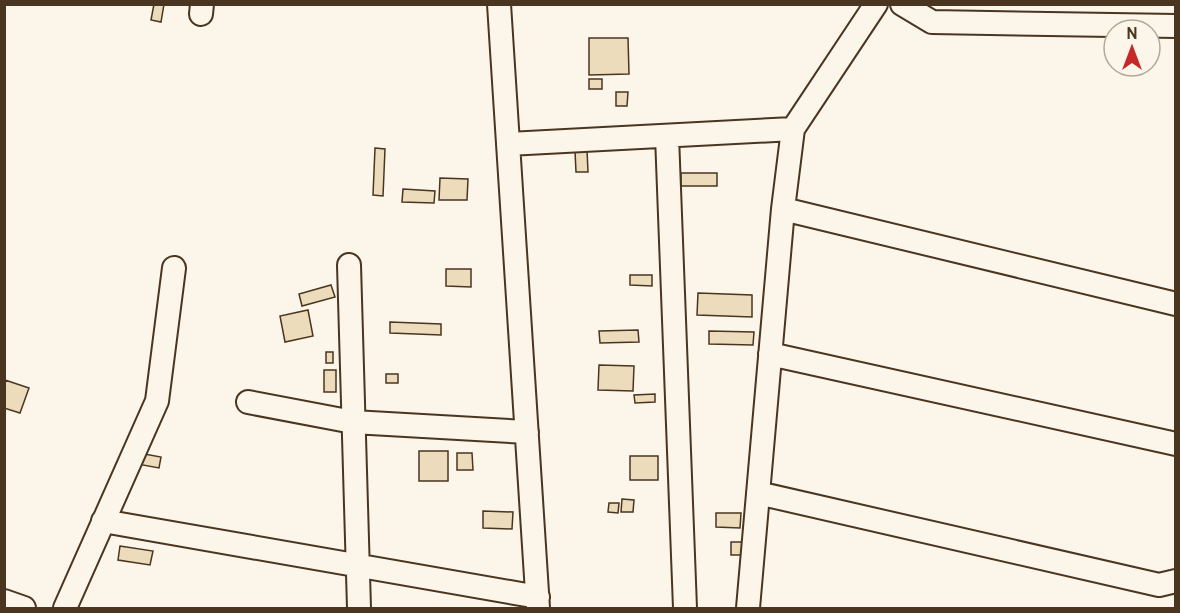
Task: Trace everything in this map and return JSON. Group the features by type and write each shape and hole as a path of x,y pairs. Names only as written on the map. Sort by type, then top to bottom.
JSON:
{"street":[{"path":"103,521 357,565 538,603 499,4"},
{"path":"748,609 783,209 793,129 876,4"},
{"path":"902,4 933,13 1176,26"},
{"path":"508,144 793,129"},
{"path":"667,135 685,609"},
{"path":"783,209 1176,304"},
{"path":"350,265 358,609"},
{"path":"65,609 157,401 174,268"},
{"path":"770,354 1176,444"},
{"path":"248,402 353,422 527,432"},
{"path":"758,493 1159,585 1176,581"},
{"path":"4,600 24,609"}],"building":[{"path":"154,4 164,4 161,22 151,20"},
{"path":"589,38 628,38 629,74 589,75"},
{"path":"589,79 602,79 602,89 589,89"},
{"path":"616,92 628,92 627,106 616,106"},
{"path":"375,148 385,149 383,196 373,195"},
{"path":"587,150 588,172 576,172 575,151"},
{"path":"681,173 717,173 717,186 681,186"},
{"path":"440,178 468,179 467,200 439,200"},
{"path":"403,189 435,191 434,203 402,202"},
{"path":"446,269 471,269 471,287 446,286"},
{"path":"630,275 652,275 652,286 630,285"},
{"path":"331,285 335,297 302,306 299,294"},
{"path":"698,293 752,295 752,317 697,315"},
{"path":"308,310 313,336 285,342 280,316"},
{"path":"390,322 441,324 441,335 390,333"},
{"path":"638,330 639,342 600,343 599,331"},
{"path":"709,331 754,332 753,345 709,344"},
{"path":"326,352 333,352 333,363 326,363"},
{"path":"599,365 634,366 633,391 598,390"},
{"path":"324,370 336,370 336,392 324,392"},
{"path":"386,374 398,374 398,383 386,383"},
{"path":"5,380 29,388 20,413 4,408"},
{"path":"655,394 655,402 635,403 634,395"},
{"path":"419,451 448,451 448,481 419,481"},
{"path":"139,453 161,457 159,468 137,464"},
{"path":"457,453 472,453 473,470 457,470"},
{"path":"630,456 658,456 658,480 630,480"},
{"path":"622,499 634,500 633,512 621,512"},
{"path":"609,503 619,503 618,513 608,512"},
{"path":"483,511 513,512 512,529 483,528"},
{"path":"716,513 741,513 740,528 716,527"},
{"path":"731,542 743,542 743,555 731,555"},
{"path":"120,546 153,551 150,565 118,560"}]}
